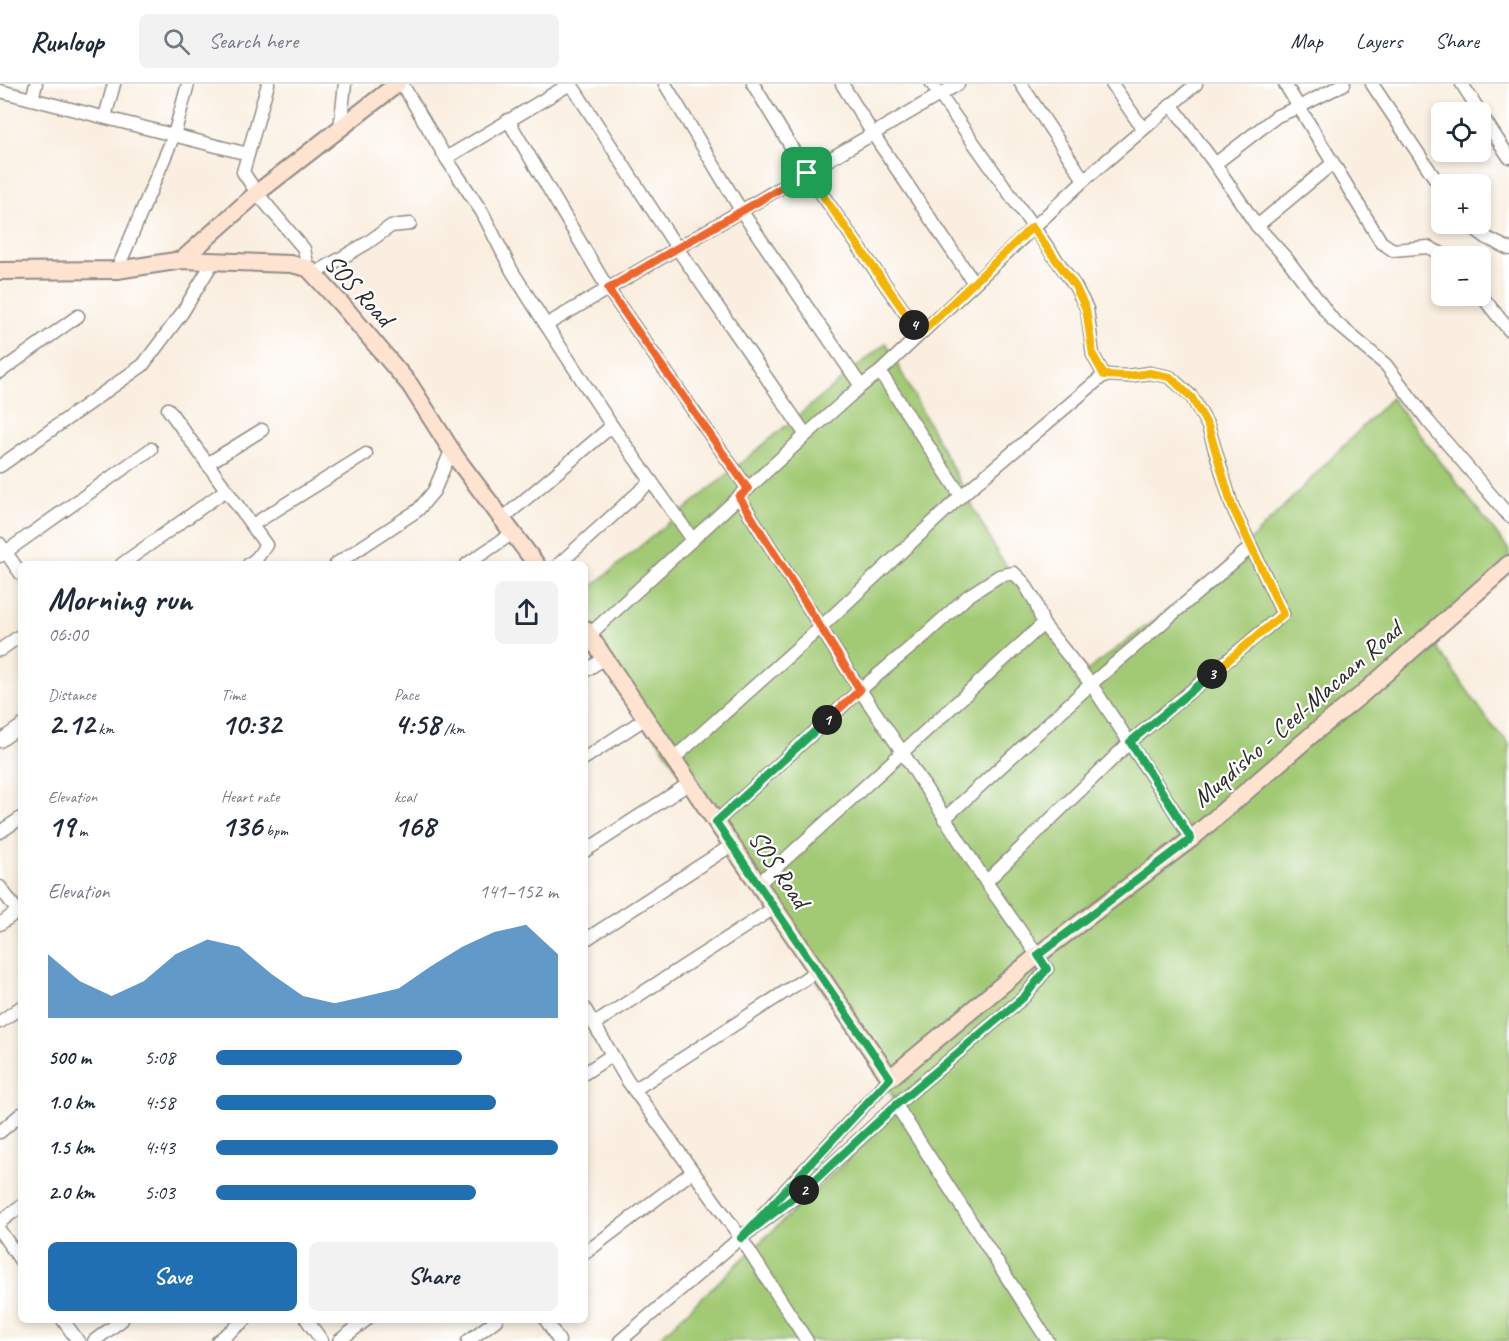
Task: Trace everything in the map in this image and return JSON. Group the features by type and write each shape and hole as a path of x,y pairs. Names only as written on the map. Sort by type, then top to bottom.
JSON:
{"street":[{"path":"32,99 36,84"},
{"path":"105,117 114,84"},
{"path":"117,270 174,135 188,84"},
{"path":"268,84 243,172 304,249 311,271 367,243 391,226 410,224"},
{"path":"340,129 345,84"},
{"path":"182,260 258,193 399,84 482,212 512,271 546,325 612,426 693,540"},
{"path":"446,158 570,84 677,248 806,435"},
{"path":"665,84 742,212 861,386"},
{"path":"753,84 807,173 920,334"},
{"path":"842,84 873,134 974,283"},
{"path":"932,84 1075,286 1086,309 1093,355 1104,375"},
{"path":"546,325 958,84"},
{"path":"1021,84 1084,180"},
{"path":"1112,84 1143,129"},
{"path":"588,631 693,540 861,386 880,372 1084,180 1196,84"},
{"path":"1285,84 1381,242 1393,250 1431,248"},
{"path":"1215,164 1277,116 1344,84"},
{"path":"1372,84 1432,174"},
{"path":"1462,84 1473,102"},
{"path":"0,91 248,154"},
{"path":"1171,104 1257,226 1287,259 1333,320 1386,365 1428,421 1509,516"},
{"path":"508,120 608,289 743,493 860,690 986,882 1047,969 1024,997 896,1105 800,1194 741,1238 620,1341"},
{"path":"1491,130 1509,157"},
{"path":"1257,226 1333,163"},
{"path":"1482,234 1509,249"},
{"name":"SOS Road","path":"4,274 117,270 182,260 291,264 311,271 410,385 451,451 534,561"},
{"path":"0,466 143,364 182,313 213,262"},
{"path":"1490,306 1509,330"},
{"path":"0,372 78,316"},
{"path":"880,372 961,496"},
{"path":"673,759 821,627 961,496 1104,375 1128,376 1150,373 1170,377 1192,398 1208,426 1232,506 1283,614 1130,742 986,882"},
{"path":"168,409 266,545 253,561"},
{"path":"502,519 612,426"},
{"path":"207,464 262,430"},
{"path":"18,570 2,551 151,449"},
{"path":"341,561 418,510 434,491 451,451"},
{"path":"252,525 366,454"},
{"path":"562,561 651,481"},
{"path":"126,561 226,490"},
{"path":"471,561 513,533"},
{"path":"944,819 1091,684 1251,547"},
{"name":"Muqdisho - Ceel-Macaan Road","path":"890,1078 1038,955 1191,839 1360,696 1509,564"},
{"path":"716,822 860,690 968,596 999,576 1014,573 1035,601 1043,624 1091,684 1191,839"},
{"path":"758,884 1043,624"},
{"name":"SOS Road","path":"588,633 890,1078"},
{"path":"0,650 18,637"},
{"path":"588,669 605,658"},
{"path":"588,756 646,718"},
{"path":"0,741 18,728"},
{"path":"588,849 690,783"},
{"path":"0,832 18,820"},
{"path":"588,938 732,845"},
{"path":"0,887 18,912"},
{"path":"594,1024 774,908"},
{"path":"0,924 18,911"},
{"path":"634,1090 817,971"},
{"path":"0,1022 18,1009"},
{"path":"588,1014 634,1090 741,1238 807,1341"},
{"path":"588,1071 612,1055"},
{"path":"741,1238 890,1078"},
{"path":"896,1105 1048,1341"},
{"path":"0,1132 18,1117"},
{"path":"588,1251 692,1172"},
{"path":"0,1222 18,1208"},
{"path":"0,1231 18,1257"},
{"path":"65,1323 78,1341"},
{"path":"94,1341 118,1323"},
{"path":"218,1341 241,1323"},
{"path":"309,1323 322,1341"},
{"path":"339,1341 362,1323"},
{"path":"468,1341 492,1323"},
{"path":"548,1323 559,1341"}],"green space":[{"path":"886,343 999,556 1087,671 1222,569 1391,398 1509,550 1509,561 1433,642 1493,727 1509,743 1509,1341 656,1341 901,1109 588,634 588,590"}],"route":[{"path":"807,173 920,334 1032,227 1075,286 1086,309 1093,355 1104,375 1128,376 1150,373 1170,377 1192,398 1208,426 1232,506 1283,614 1130,742 1191,839 1038,955 1047,969 1024,997 896,1105 800,1194 741,1238 890,1078 716,822 860,690 739,497 748,489 608,289 807,173"}]}
